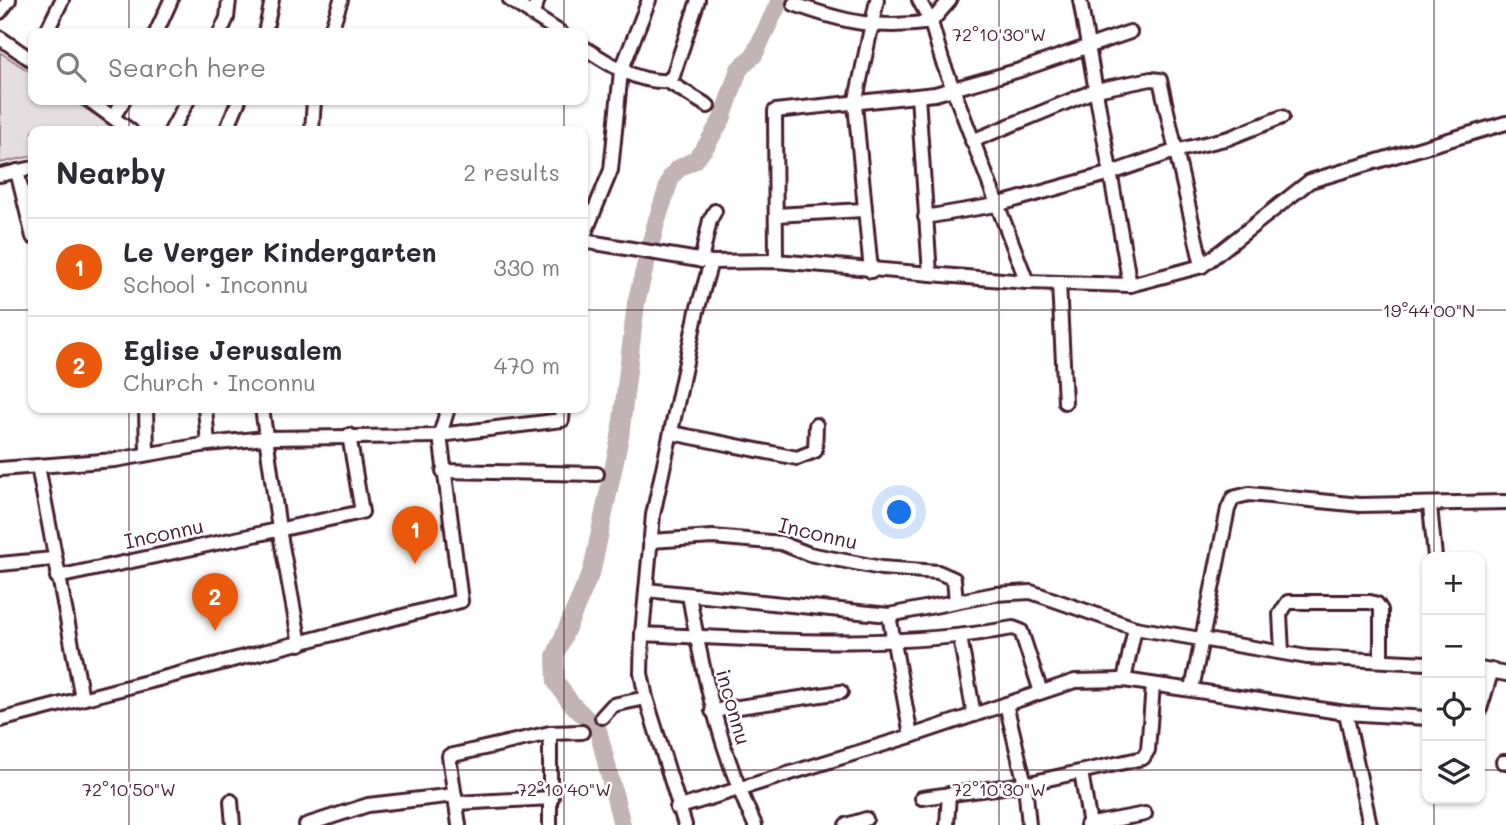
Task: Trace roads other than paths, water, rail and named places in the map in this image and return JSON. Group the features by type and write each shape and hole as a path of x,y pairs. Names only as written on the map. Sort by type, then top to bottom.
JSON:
{"street":[{"path":"0,12 9,0"},
{"path":"48,28 62,0"},
{"path":"158,28 172,0"},
{"path":"222,28 227,18 229,0"},
{"path":"266,28 272,0"},
{"path":"332,28 341,0"},
{"path":"510,0 553,28"},
{"path":"532,15 538,0"},
{"path":"588,228 611,170 622,68 649,0"},
{"path":"667,81 677,64 698,0"},
{"path":"871,271 863,210 855,104 877,0"},
{"path":"919,0 931,22 953,90 1027,282"},
{"path":"794,4 871,26 931,22 950,0"},
{"path":"1080,0 1130,285"},
{"path":"776,261 775,111 855,104 953,90 1130,32"},
{"path":"0,38 28,56"},
{"path":"588,50 622,68 657,82 667,81 708,106"},
{"path":"972,141 1096,90 1160,80 1202,266"},
{"path":"918,96 930,274"},
{"path":"96,105 125,126"},
{"path":"113,117 121,105"},
{"path":"174,126 185,105"},
{"path":"228,126 237,105"},
{"path":"312,126 314,105"},
{"path":"925,217 996,205 1111,173 1175,151 1229,138 1282,117"},
{"path":"588,241 621,249 706,261 776,261 1027,282 1130,285 1202,266 1310,181 1506,123"},
{"path":"0,175 28,169"},
{"path":"17,171 28,216"},
{"path":"776,215 863,210"},
{"path":"685,825 677,808 646,698 641,673 642,634 650,541 706,261 710,220 715,211"},
{"path":"1059,283 1065,402"},
{"path":"146,413 147,454"},
{"path":"205,413 208,444"},
{"path":"262,413 279,529 300,644"},
{"path":"0,720 461,601 439,436 446,413"},
{"path":"0,469 147,454 265,438 439,436 562,420 563,413"},
{"path":"673,432 797,458 815,451 816,425"},
{"name":"Inconnu","path":"57,577 362,512 349,435"},
{"path":"37,466 82,698"},
{"path":"443,471 597,474"},
{"path":"1192,689 1228,509 1233,498 1249,495 1360,505 1430,506 1506,502"},
{"path":"1430,506 1434,552"},
{"name":"Inconnu","path":"650,541 713,537 781,543 809,554 881,568 938,572 954,579 956,601"},
{"path":"0,564 53,559"},
{"path":"646,590 889,615 995,594 1031,592 1135,628 1282,652 1422,663"},
{"name":"inconnu","path":"689,594 712,711 738,787 755,825"},
{"path":"1282,652 1280,614 1288,603 1370,602 1377,604 1381,610 1381,659"},
{"path":"889,615 911,736"},
{"path":"1124,680 1135,628"},
{"name":"Inconnu","path":"642,634 894,643 1018,629 1041,692"},
{"path":"960,637 974,715"},
{"path":"1486,669 1506,674"},
{"path":"677,808 738,787 911,736 1075,681 1124,680 1346,713 1422,718"},
{"path":"922,798 1026,784 1147,755 1153,685"},
{"name":"Inconnu","path":"712,711 841,692"},
{"path":"602,717 612,705 646,698"},
{"path":"1006,704 1026,784 1029,825"},
{"path":"1346,713 1370,825"},
{"path":"459,825 449,756 550,733 582,732"},
{"path":"550,733 550,825"},
{"path":"1081,772 1089,825 1144,814"},
{"path":"947,825 949,794"},
{"path":"306,825 368,805 455,799 552,798"},
{"path":"231,802 233,825"},
{"path":"846,825 866,818"}],"waterway":[{"path":"622,825 598,730 570,702 556,682 555,656 592,570 620,437 636,303 656,223 671,177 679,168 695,160 706,146 722,119 739,69 754,55 780,0"}],"place":[{"name":"Le Verger Kindergarten","path":"415,564"},
{"name":"Eglise Jerusalem","path":"215,631"}]}
